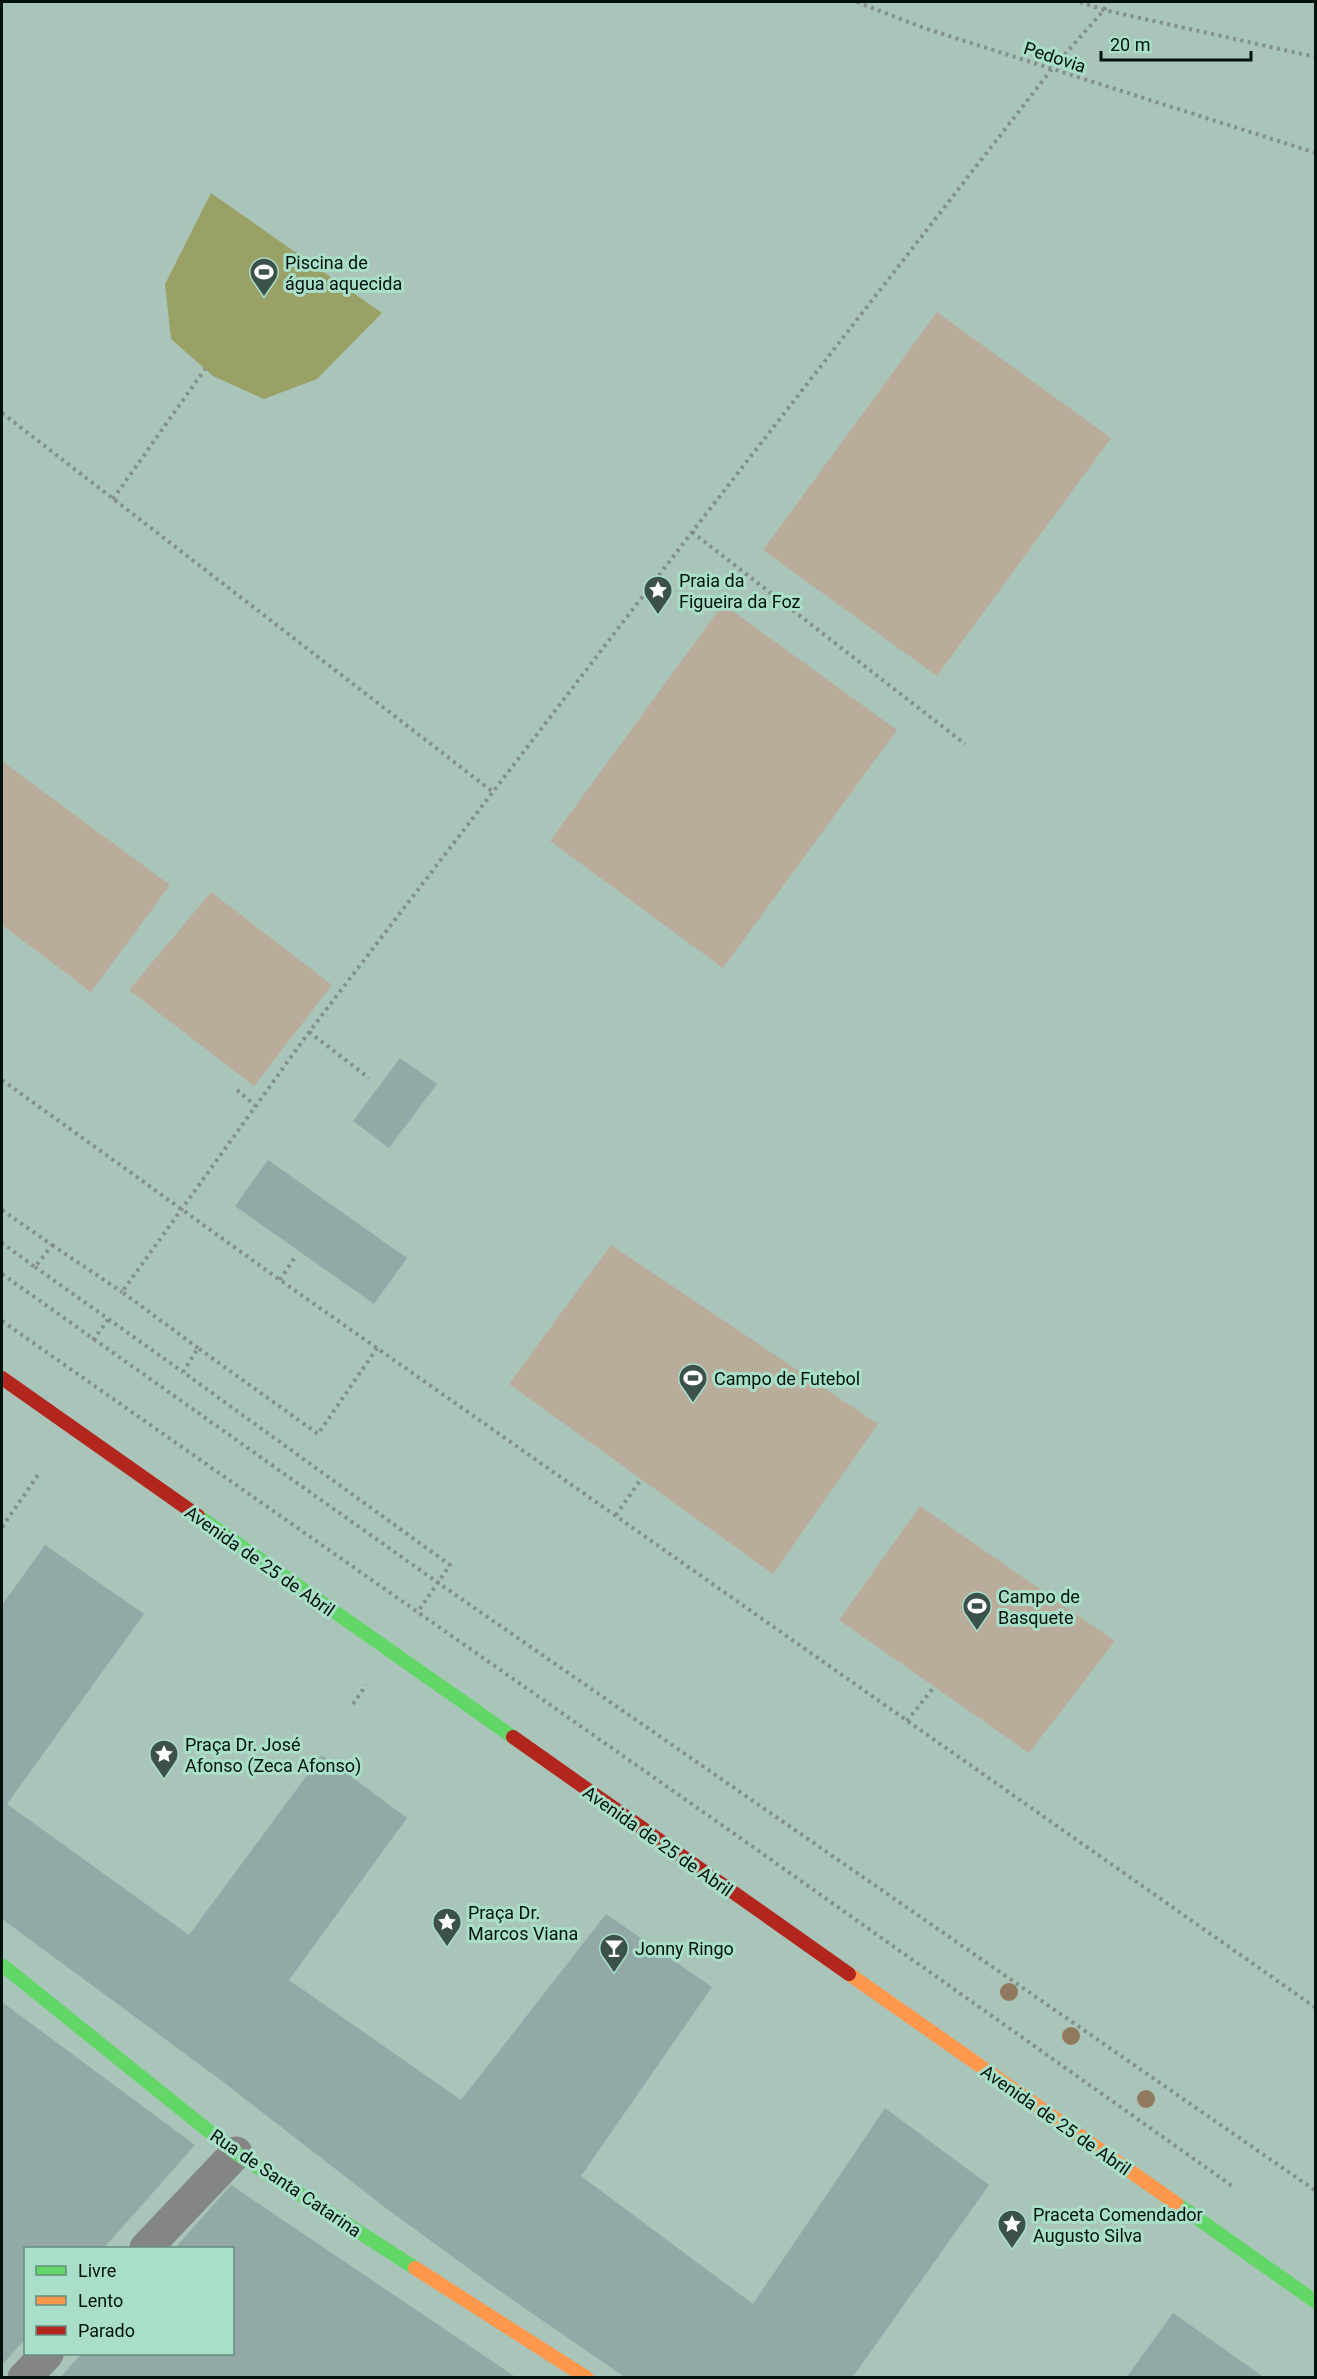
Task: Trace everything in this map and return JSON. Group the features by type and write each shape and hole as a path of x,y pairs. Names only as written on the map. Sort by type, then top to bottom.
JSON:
{"main road":[{"name":"Avenida de 25 de Abril","path":"2,1378 1316,2302"},
{"name":"Rua de Santa Catarina","path":"2,1965 236,2153 587,2378"}],"street":[{"path":"147,2247 236,2153"},
{"path":"24,2378 46,2355"}],"path":[{"name":"Pedovia","path":"857,2 924,28 1051,70 1316,153"},
{"path":"1080,2 1104,10 1316,57"},
{"path":"122,1292 309,1032 692,532 1051,70 1104,10 1108,2"},
{"path":"113,499 205,369"},
{"path":"2,413 493,792"},
{"path":"692,532 965,744"},
{"path":"309,1032 369,1078"},
{"path":"2,1080 280,1280 1316,2008"},
{"path":"237,1090 256,1106"},
{"path":"2,1210 122,1292 318,1434 377,1348"},
{"path":"2,1243 450,1565 437,1582"},
{"path":"35,1267 52,1245"},
{"path":"280,1280 295,1257"},
{"path":"2,1274 437,1582 1316,2191"},
{"path":"93,1340 108,1320"},
{"path":"2,1321 756,1849 1244,2195"},
{"path":"183,1372 198,1348"},
{"path":"2,1527 38,1476"},
{"path":"616,1515 640,1479"},
{"path":"908,1721 934,1687"}],"shaded area":[{"name":"Piscina de água aquecida","path":"211,193 382,313 317,379 264,399 213,376 171,339 165,284"},
{"path":"937,312 1111,438 937,676 763,550"},
{"path":"723,604 897,730 723,968 550,841"},
{"path":"3,762 170,885 91,992 2,925"},
{"path":"211,892 332,985 254,1086 129,990"},
{"name":"Campo de Futebol","path":"611,1245 878,1424 773,1574 509,1384"},
{"name":"Campo de Basquete","path":"920,1506 1115,1641 1029,1753 839,1620"}],"building":[{"path":"400,1058 437,1084 389,1148 353,1121"},
{"path":"268,1160 407,1258 374,1304 235,1206"},
{"path":"45,1545 144,1614 7,1804 189,1935 322,1755 407,1818 289,1980 461,2100 606,1914 712,1987 581,2176 753,2304 885,2108 989,2185 852,2378 626,2378 501,2292 387,2209 218,2078 2,1919 2,1605"},
{"path":"2,2002 195,2145 105,2247 24,2247 24,2340 2,2365"},
{"path":"231,2185 517,2378 60,2378 80,2355 234,2355 234,2247 176,2247"},
{"path":"1173,2313 1265,2378 1126,2378"}],"traffic: fast":[{"path":"198,1516 513,1737"},
{"path":"2,1965 236,2153 415,2268"},
{"path":"1177,2204 1316,2302"}],"traffic: slow":[{"path":"849,1974 1177,2204"},
{"path":"415,2268 587,2378"}],"traffic: jam":[{"path":"2,1378 198,1516"},
{"path":"513,1737 849,1974"}],"place":[{"name":"Piscina de água aquecida","path":"264,298"},
{"name":"Praia da Figueira da Foz","path":"658,616"},
{"name":"Campo de Futebol","path":"693,1404"},
{"name":"Campo de Basquete","path":"977,1632"},
{"name":"Praça Dr. José Afonso (Zeca Afonso)","path":"164,1780"},
{"name":"Praça Dr. Marcos Viana","path":"447,1948"},
{"name":"Jonny Ringo","path":"614,1974"},
{"name":"Praceta Comendador Augusto Silva","path":"1012,2250"}]}
